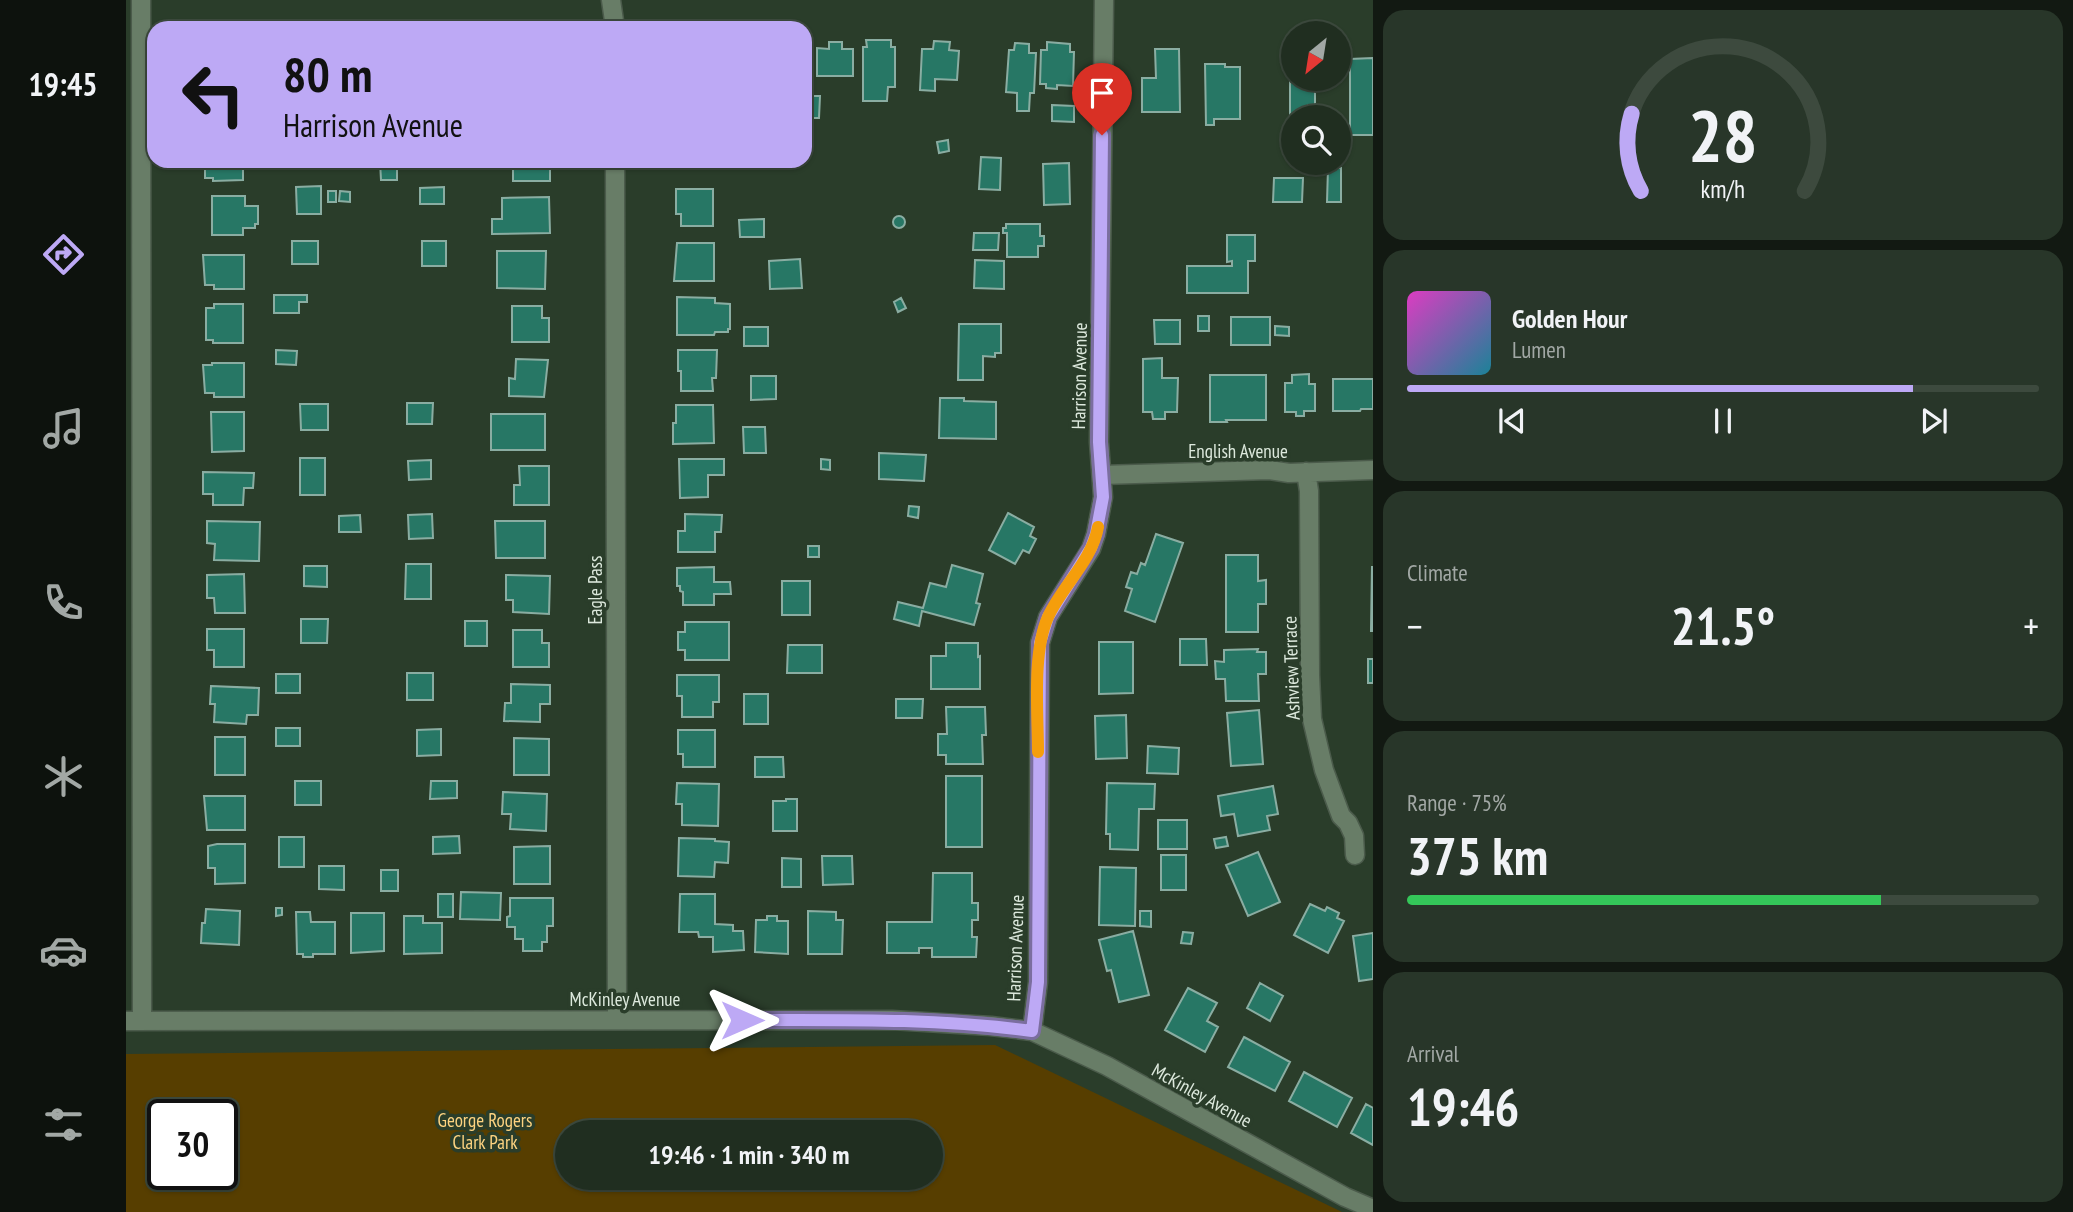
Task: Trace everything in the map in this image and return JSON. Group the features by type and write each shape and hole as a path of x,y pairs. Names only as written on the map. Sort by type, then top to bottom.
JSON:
{"street":[{"path":"134,1021 141,0"},
{"path":"611,0 614,21"},
{"name":"Harrison Avenue","path":"1032,1031 1038,982 1040,643 1048,617 1091,548 1103,497 1099,442 1104,0"},
{"name":"Eagle Pass","path":"615,168 617,1020"},
{"name":"English Avenue","path":"1102,475 1373,470"},
{"name":"Ashview Terrace","path":"1306,472 1309,491 1312,719 1324,770 1341,816 1348,823 1353,836 1355,855"},
{"name":"McKinley Avenue","path":"134,1021 892,1020 1032,1031 1107,1066 1345,1197 1373,1209"}],"green space":[{"name":"George Rogers Clark Park","path":"995,1045 1342,1212 126,1212 126,1054"}],"building":[{"path":"866,40 891,40 891,47 895,47 895,87 888,87 887,101 863,101 863,47 867,47"},
{"path":"934,41 950,42 949,50 959,51 957,80 935,79 935,91 920,90 922,49 933,49"},
{"path":"829,42 842,42 842,49 853,49 853,76 817,76 817,48 829,49"},
{"path":"1047,42 1070,44 1070,52 1074,52 1073,86 1057,85 1057,89 1046,88 1046,84 1040,84 1041,50 1047,50"},
{"path":"1015,43 1029,44 1029,53 1036,53 1034,93 1030,93 1029,111 1017,111 1017,93 1006,92 1009,50 1014,50"},
{"path":"1155,49 1179,49 1180,112 1142,112 1142,78 1156,78"},
{"path":"1373,58 1373,135 1351,135 1351,59"},
{"path":"1205,64 1240,67 1240,119 1214,119 1214,125 1206,125"},
{"path":"1290,91 1315,91 1315,105 1290,105"},
{"path":"812,96 820,96 819,118 812,118"},
{"path":"1052,105 1074,106 1074,122 1052,121"},
{"path":"948,140 949,151 939,153 937,142"},
{"path":"981,157 1001,158 1000,190 979,189"},
{"path":"1069,163 1070,204 1044,205 1043,164"},
{"path":"205,168 243,168 243,180 213,181 213,178 205,178"},
{"path":"380,168 397,168 397,180 381,180"},
{"path":"513,168 550,168 550,181 513,181"},
{"path":"1328,175 1341,175 1341,202 1327,202"},
{"path":"1274,178 1303,178 1302,202 1273,202"},
{"path":"321,186 321,214 297,214 296,187"},
{"path":"444,187 444,204 420,204 420,188"},
{"path":"676,189 713,189 713,226 681,226 681,214 676,214"},
{"path":"328,191 336,191 336,202 328,202"},
{"path":"340,191 350,192 350,202 339,201"},
{"path":"212,196 245,196 245,206 258,206 258,224 255,224 255,228 243,228 243,235 212,235"},
{"path":"549,197 550,233 492,234 492,219 502,219 502,198"},
{"path":"899,216 905,222 899,228 893,222"},
{"path":"764,219 764,237 740,237 739,220"},
{"path":"1006,224 1040,224 1040,236 1044,236 1044,246 1038,246 1038,257 1007,257 1007,233 1003,233"},
{"path":"974,233 999,233 998,250 973,250"},
{"path":"1227,235 1255,235 1255,261 1248,261 1248,293 1187,293 1187,266 1232,266 1232,261 1227,262"},
{"path":"292,241 318,241 318,264 292,264"},
{"path":"422,241 446,241 446,266 422,266"},
{"path":"677,243 714,243 714,281 674,281"},
{"path":"497,251 546,251 545,289 497,288"},
{"path":"203,255 244,255 244,289 214,289 214,285 205,285"},
{"path":"800,259 802,288 770,289 769,261"},
{"path":"975,260 1004,261 1004,289 974,288"},
{"path":"274,295 307,295 307,302 299,302 299,313 274,313"},
{"path":"677,297 715,298 715,303 730,304 730,329 728,332 715,332 714,335 677,335"},
{"path":"901,298 906,308 898,312 894,302"},
{"path":"214,304 243,304 243,343 213,343 213,340 206,340 206,308 214,308"},
{"path":"512,306 542,306 542,318 549,318 549,342 512,342"},
{"path":"1198,316 1209,316 1209,331 1198,331"},
{"path":"1231,317 1270,317 1270,345 1231,345"},
{"path":"1154,320 1180,320 1180,344 1155,344"},
{"path":"959,324 1001,324 1001,353 995,353 995,357 983,356 983,380 958,380"},
{"path":"1275,326 1289,327 1289,336 1275,335"},
{"path":"744,327 768,327 768,346 744,346"},
{"path":"276,350 297,351 296,365 276,364"},
{"path":"678,350 717,350 716,378 712,378 713,391 681,391"},
{"path":"1162,358 1162,378 1178,378 1177,412 1165,412 1165,419 1153,419 1152,412 1143,412 1143,359"},
{"path":"516,359 548,360 544,397 509,396 509,378 515,379"},
{"path":"244,363 244,397 214,397 214,393 205,393 203,365"},
{"path":"1309,374 1309,384 1315,384 1315,411 1304,411 1304,416 1296,416 1296,412 1285,412 1285,383 1292,383 1292,375"},
{"path":"1210,375 1266,375 1266,420 1210,422"},
{"path":"751,376 776,376 776,399 751,400"},
{"path":"1333,379 1373,379 1373,409 1333,411"},
{"path":"940,398 996,402 996,439 939,438"},
{"path":"407,403 433,403 432,424 407,424"},
{"path":"300,404 328,404 328,430 301,430"},
{"path":"676,405 713,405 714,443 673,444"},
{"path":"211,412 244,412 244,451 212,452"},
{"path":"491,414 545,414 545,450 491,450"},
{"path":"743,427 765,427 766,453 744,453"},
{"path":"879,453 926,455 924,481 879,479"},
{"path":"300,458 325,458 325,495 300,495"},
{"path":"679,459 724,459 724,475 708,475 708,497 680,498"},
{"path":"821,459 830,460 830,470 821,469"},
{"path":"431,460 431,479 409,480 408,461"},
{"path":"519,466 549,466 549,505 514,505 514,485 520,485"},
{"path":"203,472 254,473 253,488 244,488 243,505 213,505 213,494 203,494"},
{"path":"909,506 919,507 918,518 908,516"},
{"path":"1008,513 1034,527 1030,536 1036,539 1029,553 1023,550 1015,564 989,550"},
{"path":"432,514 433,538 409,539 408,515"},
{"path":"685,514 722,515 721,532 715,532 715,552 678,552 678,531 685,531"},
{"path":"360,515 361,532 339,532 339,516"},
{"path":"207,521 260,522 259,561 214,560 215,544 207,543"},
{"path":"495,521 545,521 545,558 496,558"},
{"path":"1156,534 1183,543 1155,622 1125,611 1132,589 1126,587 1131,572 1137,574 1141,563 1145,565"},
{"path":"808,546 819,546 819,557 808,557"},
{"path":"1226,555 1258,555 1258,581 1266,580 1266,604 1258,604 1258,632 1226,632"},
{"path":"406,564 431,564 431,599 405,599"},
{"path":"952,565 983,574 976,603 980,604 974,625 922,611 919,626 894,619 898,602 923,608 930,583 946,587"},
{"path":"304,566 327,566 327,587 304,586"},
{"path":"714,567 714,582 730,582 731,594 714,594 714,605 683,605 683,592 680,591 680,586 677,586 677,568"},
{"path":"1372,567 1373,631 1371,631"},
{"path":"244,574 245,613 215,613 214,598 207,598 207,575"},
{"path":"506,575 550,576 549,614 513,612 513,600 506,600"},
{"path":"782,581 810,581 810,615 782,615"},
{"path":"301,619 328,619 327,643 301,643"},
{"path":"465,621 487,621 487,646 465,646"},
{"path":"685,622 729,622 729,660 685,660 685,650 678,650 678,632 685,632"},
{"path":"207,629 244,629 244,667 214,667 214,650 207,650"},
{"path":"513,630 542,630 542,643 549,643 549,667 513,667"},
{"path":"1180,639 1206,639 1207,665 1180,665"},
{"path":"1099,642 1133,642 1133,693 1099,694"},
{"path":"946,643 978,643 980,689 931,689 931,656 946,656"},
{"path":"788,645 822,645 822,673 787,673"},
{"path":"1258,649 1257,652 1266,652 1266,674 1258,674 1259,701 1226,701 1225,679 1216,679 1215,661 1224,662 1224,650"},
{"path":"1368,659 1373,659 1373,683 1368,683"},
{"path":"407,673 433,673 433,700 407,700"},
{"path":"276,674 300,674 300,693 276,693"},
{"path":"677,675 719,675 719,702 713,702 713,717 682,717 682,696 677,696"},
{"path":"511,684 550,685 550,704 540,704 540,722 504,721 505,703 511,703"},
{"path":"211,686 259,688 258,715 247,715 246,724 214,722 215,704 210,704"},
{"path":"744,694 768,694 768,724 744,724"},
{"path":"896,699 923,699 922,718 896,718"},
{"path":"946,707 985,707 983,764 946,764 946,755 938,755 938,734 947,734"},
{"path":"1259,710 1263,764 1231,766 1227,713"},
{"path":"1126,715 1127,758 1096,759 1095,716"},
{"path":"276,728 300,728 300,746 276,746"},
{"path":"441,729 441,755 417,756 417,730"},
{"path":"678,730 715,730 715,767 683,767 683,754 678,754"},
{"path":"215,737 245,737 245,775 215,775"},
{"path":"514,738 549,739 549,775 514,775"},
{"path":"1148,746 1179,748 1178,774 1147,773"},
{"path":"755,757 783,757 784,777 755,777"},
{"path":"946,776 982,776 982,847 946,847"},
{"path":"295,781 321,781 321,805 295,805"},
{"path":"431,781 457,781 457,798 430,799"},
{"path":"677,783 719,784 718,826 682,825 682,804 676,804"},
{"path":"1107,783 1155,784 1154,809 1139,809 1138,850 1110,849 1110,834 1106,834"},
{"path":"1273,786 1278,814 1267,816 1270,830 1238,836 1234,814 1221,816 1218,796"},
{"path":"503,792 547,794 546,831 510,829 511,814 502,814"},
{"path":"204,796 245,796 245,830 207,830"},
{"path":"797,799 797,831 773,831 773,801"},
{"path":"1158,820 1187,820 1187,849 1158,849"},
{"path":"459,836 460,853 433,854 433,837"},
{"path":"279,837 304,837 304,867 279,867"},
{"path":"1226,837 1228,846 1216,848 1214,839"},
{"path":"679,838 729,842 728,863 715,862 714,877 678,876"},
{"path":"245,844 245,883 215,884 215,868 208,868 208,846"},
{"path":"550,846 550,884 514,884 514,847"},
{"path":"1258,852 1280,902 1248,916 1226,865"},
{"path":"1161,855 1186,855 1186,890 1161,890"},
{"path":"822,856 852,856 853,884 823,885"},
{"path":"782,858 801,859 801,887 782,887"},
{"path":"319,866 344,866 344,890 319,889"},
{"path":"1100,867 1136,868 1135,926 1099,925"},
{"path":"381,870 398,870 398,891 381,891"},
{"path":"933,873 972,873 972,903 978,903 978,920 972,920 972,937 977,937 976,957 932,957 932,948 919,948 919,953 887,953 887,922 932,922"},
{"path":"461,892 501,893 500,920 460,919"},
{"path":"438,894 453,894 453,917 438,917"},
{"path":"680,894 715,894 715,924 733,925 733,931 743,931 744,950 713,952 713,937 699,937 698,932 679,932"},
{"path":"510,898 553,898 553,926 547,926 547,942 542,942 542,951 523,951 523,939 515,939 515,927 507,927"},
{"path":"1310,904 1325,911 1327,907 1339,913 1337,918 1344,921 1328,953 1294,935"},
{"path":"276,908 282,908 282,915 276,916"},
{"path":"206,909 240,911 239,945 201,943"},
{"path":"808,911 836,912 836,920 843,920 842,954 808,954"},
{"path":"1140,911 1151,911 1151,927 1140,926"},
{"path":"296,912 310,912 311,922 335,922 335,954 303,957 303,954 297,954"},
{"path":"351,913 384,913 384,951 351,953"},
{"path":"404,916 423,916 423,923 442,923 442,953 404,954"},
{"path":"767,916 777,916 777,921 788,921 788,954 755,952 756,920 767,920"},
{"path":"1133,931 1149,995 1119,1002 1111,970 1107,971 1099,940"},
{"path":"1183,932 1193,933 1191,944 1181,943"},
{"path":"1373,933 1373,979 1359,981 1353,936"},
{"path":"1260,983 1283,996 1270,1021 1247,1008"},
{"path":"1188,988 1217,1003 1207,1021 1218,1027 1205,1052 1165,1030"},
{"path":"1244,1037 1290,1062 1275,1091 1228,1067"},
{"path":"1304,1072 1352,1098 1337,1127 1289,1101"},
{"path":"1366,1104 1373,1108 1373,1145 1351,1133"}],"slow traffic":[{"path":"1038,752 1040,643 1048,617 1091,548 1098,527"}],"route":[{"path":"742,1020 892,1020 1032,1031 1038,982 1040,643 1048,617 1091,548 1103,497 1099,442 1102,135"}]}
